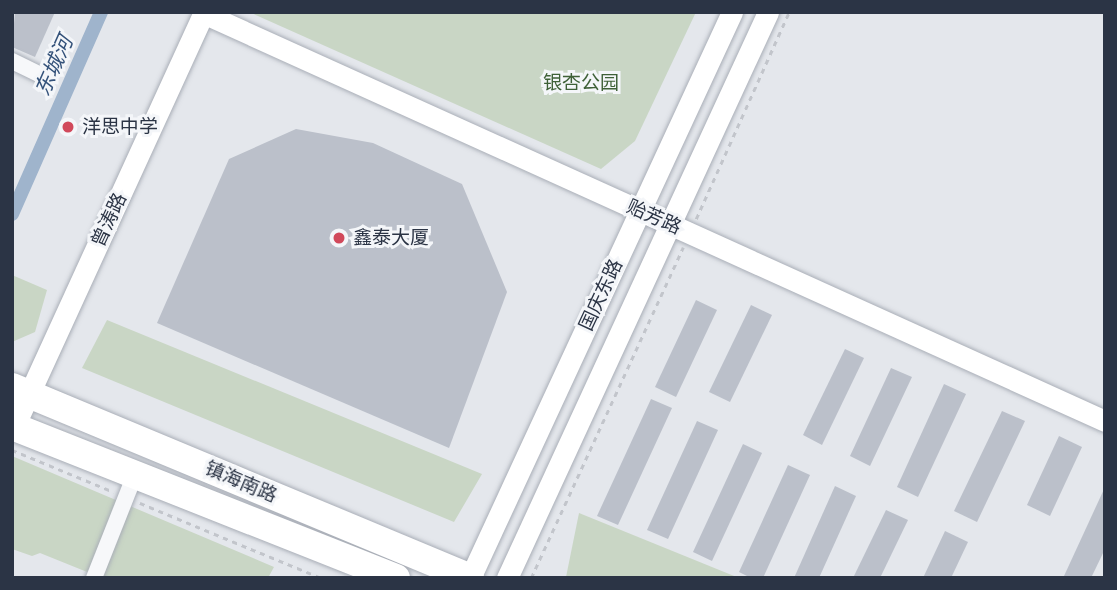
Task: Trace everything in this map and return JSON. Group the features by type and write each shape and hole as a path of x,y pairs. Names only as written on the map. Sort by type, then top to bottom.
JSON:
{"highway":[{"name":"镇海南路","path":"21,391 470,578"},
{"name":"镇海南路","path":"13,434 131,487 396,578"}],"street":[{"name":"国庆东路","path":"470,578 732,12"},
{"name":"国庆东路","path":"507,578 680,229 768,12"},
{"name":"贻芳路","path":"204,13 1105,421"},
{"name":"曾涛路","path":"13,434 21,391 204,13"},
{"path":"12,61 43,76"},
{"path":"94,578 131,487"}],"path":[{"path":"531,578 680,229 789,12"},
{"path":"13,434 321,578"}],"green space":[{"name":"银杏公园","path":"249,12 696,12 635,141 601,169"},
{"path":"12,275 47,290 35,332 12,342"},
{"path":"107,320 482,474 454,522 82,368"},
{"path":"12,456 274,567 268,578 102,578 40,553 32,556 12,549"},
{"path":"579,513 739,578 566,577"}],"building":[{"path":"15,12 55,12 35,57 12,47"},
{"name":"鑫泰大厦","path":"296,129 373,143 462,184 507,292 449,448 157,323 229,159"},
{"path":"696,300 717,310 676,397 655,387"},
{"path":"751,305 772,315 730,402 709,392"},
{"path":"845,349 864,358 822,445 803,435"},
{"path":"891,368 912,377 870,466 850,456"},
{"path":"944,384 966,394 918,497 897,487"},
{"path":"651,399 672,408 618,525 597,516"},
{"path":"1002,411 1025,421 977,522 954,511"},
{"path":"697,421 718,430 668,539 647,530"},
{"path":"1059,436 1082,447 1050,516 1027,505"},
{"path":"743,444 762,453 712,561 693,552"},
{"path":"788,465 810,475 763,578 751,578 739,572"},
{"path":"835,486 856,496 819,578 794,578"},
{"path":"1105,487 1105,549 1091,578 1064,576"},
{"path":"886,510 908,520 880,578 853,578"},
{"path":"945,531 968,542 951,578 923,578"}],"waterway":[{"name":"东城河","path":"12,214 101,12"}],"place":[{"name":"洋思中学","path":"68,127"},
{"name":"鑫泰大厦","path":"339,238"}]}
